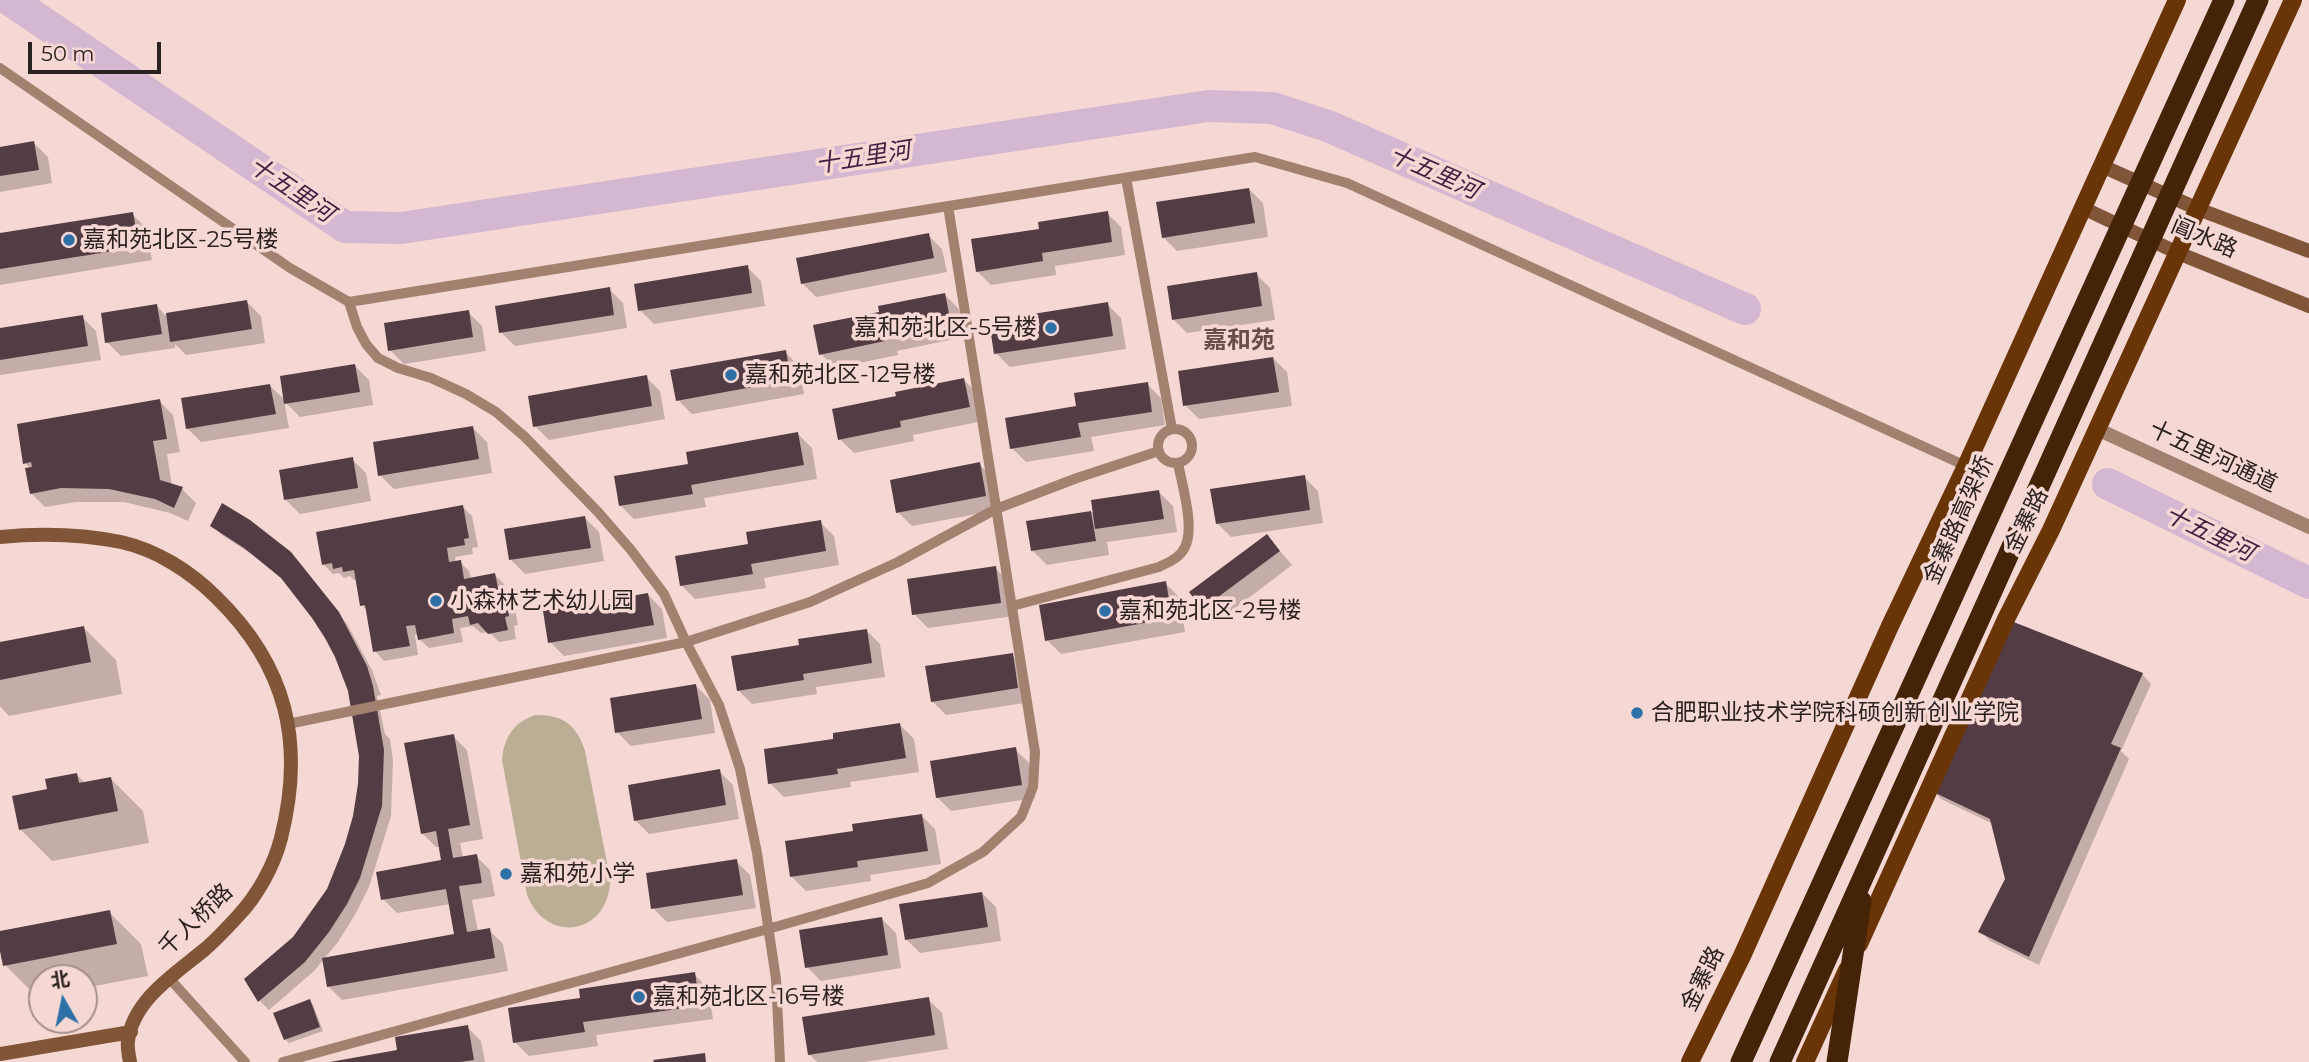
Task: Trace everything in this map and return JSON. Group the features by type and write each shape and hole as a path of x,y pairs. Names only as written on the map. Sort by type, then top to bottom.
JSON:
{"highway":[{"name":"金寨路高架桥","path":"1741,1062 2224,0"},
{"path":"1780,1062 2258,0"},
{"path":"1837,1062 1864,876"}],"main road":[{"name":"金寨路","path":"1689,1062 1742,956 2177,0"},
{"name":"金寨路","path":"1805,1062 2293,0"}],"street":[{"name":"阊水路","path":"2102,166 2198,209 2309,251"},
{"name":"阊水路","path":"2083,208 2178,253 2309,306"},
{"name":"十五里河通道","path":"2097,429 2309,527"},
{"name":"千人桥路","path":"0,537 34,534 123,542 163,558 200,581 232,612 258,646 278,685 289,724 293,765 289,804 280,842 265,878 240,914 145,1003 128,1042 130,1062"},
{"path":"0,1054 131,1032"}],"lane":[{"path":"0,68 290,268 349,302 1255,157 1347,183 1966,466"},
{"path":"1126,178 1172,429"},
{"path":"283,1062 928,883 983,852 1021,817 1033,787 1035,752 948,206"},
{"path":"349,302 357,327 378,358 466,394 496,412 525,437 598,512 664,594 719,705 740,769 757,853 776,979 780,1062"},
{"path":"1172,429 1187,433 1192,444 1190,455 1178,463 1165,460 1158,451 1161,435 1172,429"},
{"path":"289,724 686,642 810,602 898,562 996,509 1158,451"},
{"path":"1012,606 1159,567 1176,559 1185,548 1189,535 1178,463"},
{"path":"169,978 245,1062"}],"shaded area":[{"path":"535,715 561,719 567,723 578,734 585,751 610,878 608,897 600,911 590,921 577,927 563,927 549,922 537,911 527,895 502,760 511,732 521,722"}],"building":[{"path":"34,141 39,170 0,176 0,147"},
{"path":"1249,188 1255,223 1162,238 1156,202"},
{"path":"1108,211 1112,242 1042,253 1043,261 976,272 971,239 1039,229 1038,222"},
{"name":"嘉和苑北区-25号楼","path":"133,212 139,247 0,269 0,233"},
{"path":"929,233 934,258 801,284 796,258"},
{"path":"748,265 752,293 638,311 634,284"},
{"path":"1257,272 1262,306 1172,320 1167,286"},
{"path":"610,287 614,315 499,333 495,306"},
{"path":"945,293 951,324 884,337 885,341 819,355 813,325 879,312 878,306"},
{"path":"247,300 252,329 170,342 166,313"},
{"name":"嘉和苑北区-5号楼","path":"1108,302 1113,336 994,354 989,321"},
{"path":"157,304 162,334 105,343 101,313"},
{"path":"469,310 473,337 388,351 384,323"},
{"path":"83,315 88,346 0,360 0,328"},
{"name":"嘉和苑北区-12号楼","path":"786,350 791,380 676,401 670,370"},
{"path":"1273,357 1279,392 1183,406 1178,371"},
{"path":"355,364 360,392 284,404 280,376"},
{"path":"647,375 652,406 533,427 528,396"},
{"path":"964,378 970,407 900,421 901,427 838,440 832,409 896,396 895,392"},
{"path":"1148,382 1152,412 1078,423 1081,437 1010,449 1005,418 1076,406 1074,393"},
{"path":"270,384 276,414 186,429 181,398"},
{"path":"160,399 167,439 153,441 160,480 183,487 174,508 155,499 109,489 61,488 30,494 25,468 32,467 31,462 23,464 17,424"},
{"path":"473,426 479,459 378,476 373,442"},
{"path":"798,432 804,465 691,485 693,494 619,506 614,476 688,464 686,452"},
{"path":"353,457 358,488 284,500 279,470"},
{"path":"980,462 986,496 896,513 890,480"},
{"path":"1305,475 1310,510 1216,524 1210,489"},
{"path":"1159,490 1164,519 1095,529 1091,500"},
{"path":"222,503 250,520 291,552 339,612 367,666 384,750 382,806 360,878 347,904 305,962 258,1002 244,979 293,937 327,889 353,816 359,756 348,691 325,638 281,578 244,548 210,526"},
{"path":"463,505 469,538 464,539 465,545 447,548 449,562 461,560 464,579 495,573 499,593 505,592 508,630 488,634 478,623 470,625 468,616 452,619 454,633 418,640 415,625 406,626 410,646 373,652 365,605 360,606 354,570 343,572 342,567 333,569 332,563 322,565 316,532"},
{"path":"1091,511 1096,541 1031,551 1026,521"},
{"path":"585,516 591,548 509,560 504,529"},
{"path":"821,520 826,551 751,564 753,574 680,586 675,556 748,544 746,532"},
{"path":"1267,534 1280,551 1202,609 1189,592"},
{"path":"996,566 1001,603 912,615 907,579"},
{"name":"嘉和苑北区-2号楼","path":"1166,581 1172,618 1045,641 1039,605"},
{"path":"648,593 654,625 548,643 543,611"},
{"path":"2006,619 2143,673 2111,744 2121,748 2029,957 1978,932 2005,879 1990,819 1929,790"},
{"path":"84,626 91,662 0,680 0,642"},
{"path":"867,629 872,663 803,674 804,680 737,691 731,656 799,645 798,639"},
{"path":"1013,653 1018,688 931,702 925,666"},
{"path":"696,684 702,719 615,733 610,698"},
{"path":"900,723 906,758 837,769 838,774 768,784 764,749 833,739 833,733"},
{"path":"454,734 470,825 448,829 453,858 477,854 482,883 459,886 467,932 490,928 495,958 327,987 322,958 454,934 446,889 381,900 376,872 441,860 436,831 421,834 404,743"},
{"path":"1016,747 1022,785 936,798 930,761"},
{"path":"720,769 726,805 634,821 628,785"},
{"path":"77,773 79,783 111,777 118,811 19,830 12,796 47,789 45,779"},
{"path":"922,814 928,851 857,861 858,867 790,877 785,841 853,831 852,824"},
{"path":"737,859 743,895 651,909 646,873"},
{"path":"982,892 988,927 905,940 899,904"},
{"path":"110,910 117,944 3,966 0,931"},
{"path":"882,917 888,955 805,968 799,930"},
{"name":"嘉和苑北区-16号楼","path":"695,972 700,1006 583,1022 585,1032 513,1043 508,1008 580,998 579,989"},
{"path":"929,997 935,1035 808,1055 802,1017"},
{"path":"310,999 320,1027 284,1040 273,1013"},
{"path":"468,1025 474,1060 330,1062 397,1050 395,1037"},
{"path":"705,1053 706,1062 653,1060"}],"waterway":[{"name":"十五里河","path":"10,0 345,227 401,228 1208,106 1272,108 1328,126 1745,309"},
{"name":"十五里河","path":"2108,484 2309,583"}],"place":[{"name":"嘉和苑北区-25号楼","path":"69,240"},
{"name":"嘉和苑北区-5号楼","path":"1051,328"},
{"name":"嘉和苑北区-12号楼","path":"731,375"},
{"name":"小森林艺术幼儿园","path":"436,601"},
{"name":"嘉和苑北区-2号楼","path":"1105,611"},
{"name":"合肥职业技术学院科硕创新创业学院","path":"1637,713"},
{"name":"嘉和苑小学","path":"506,874"},
{"name":"嘉和苑北区-16号楼","path":"639,997"}],"district":[{"name":"嘉和苑","path":"1239,341"}]}
